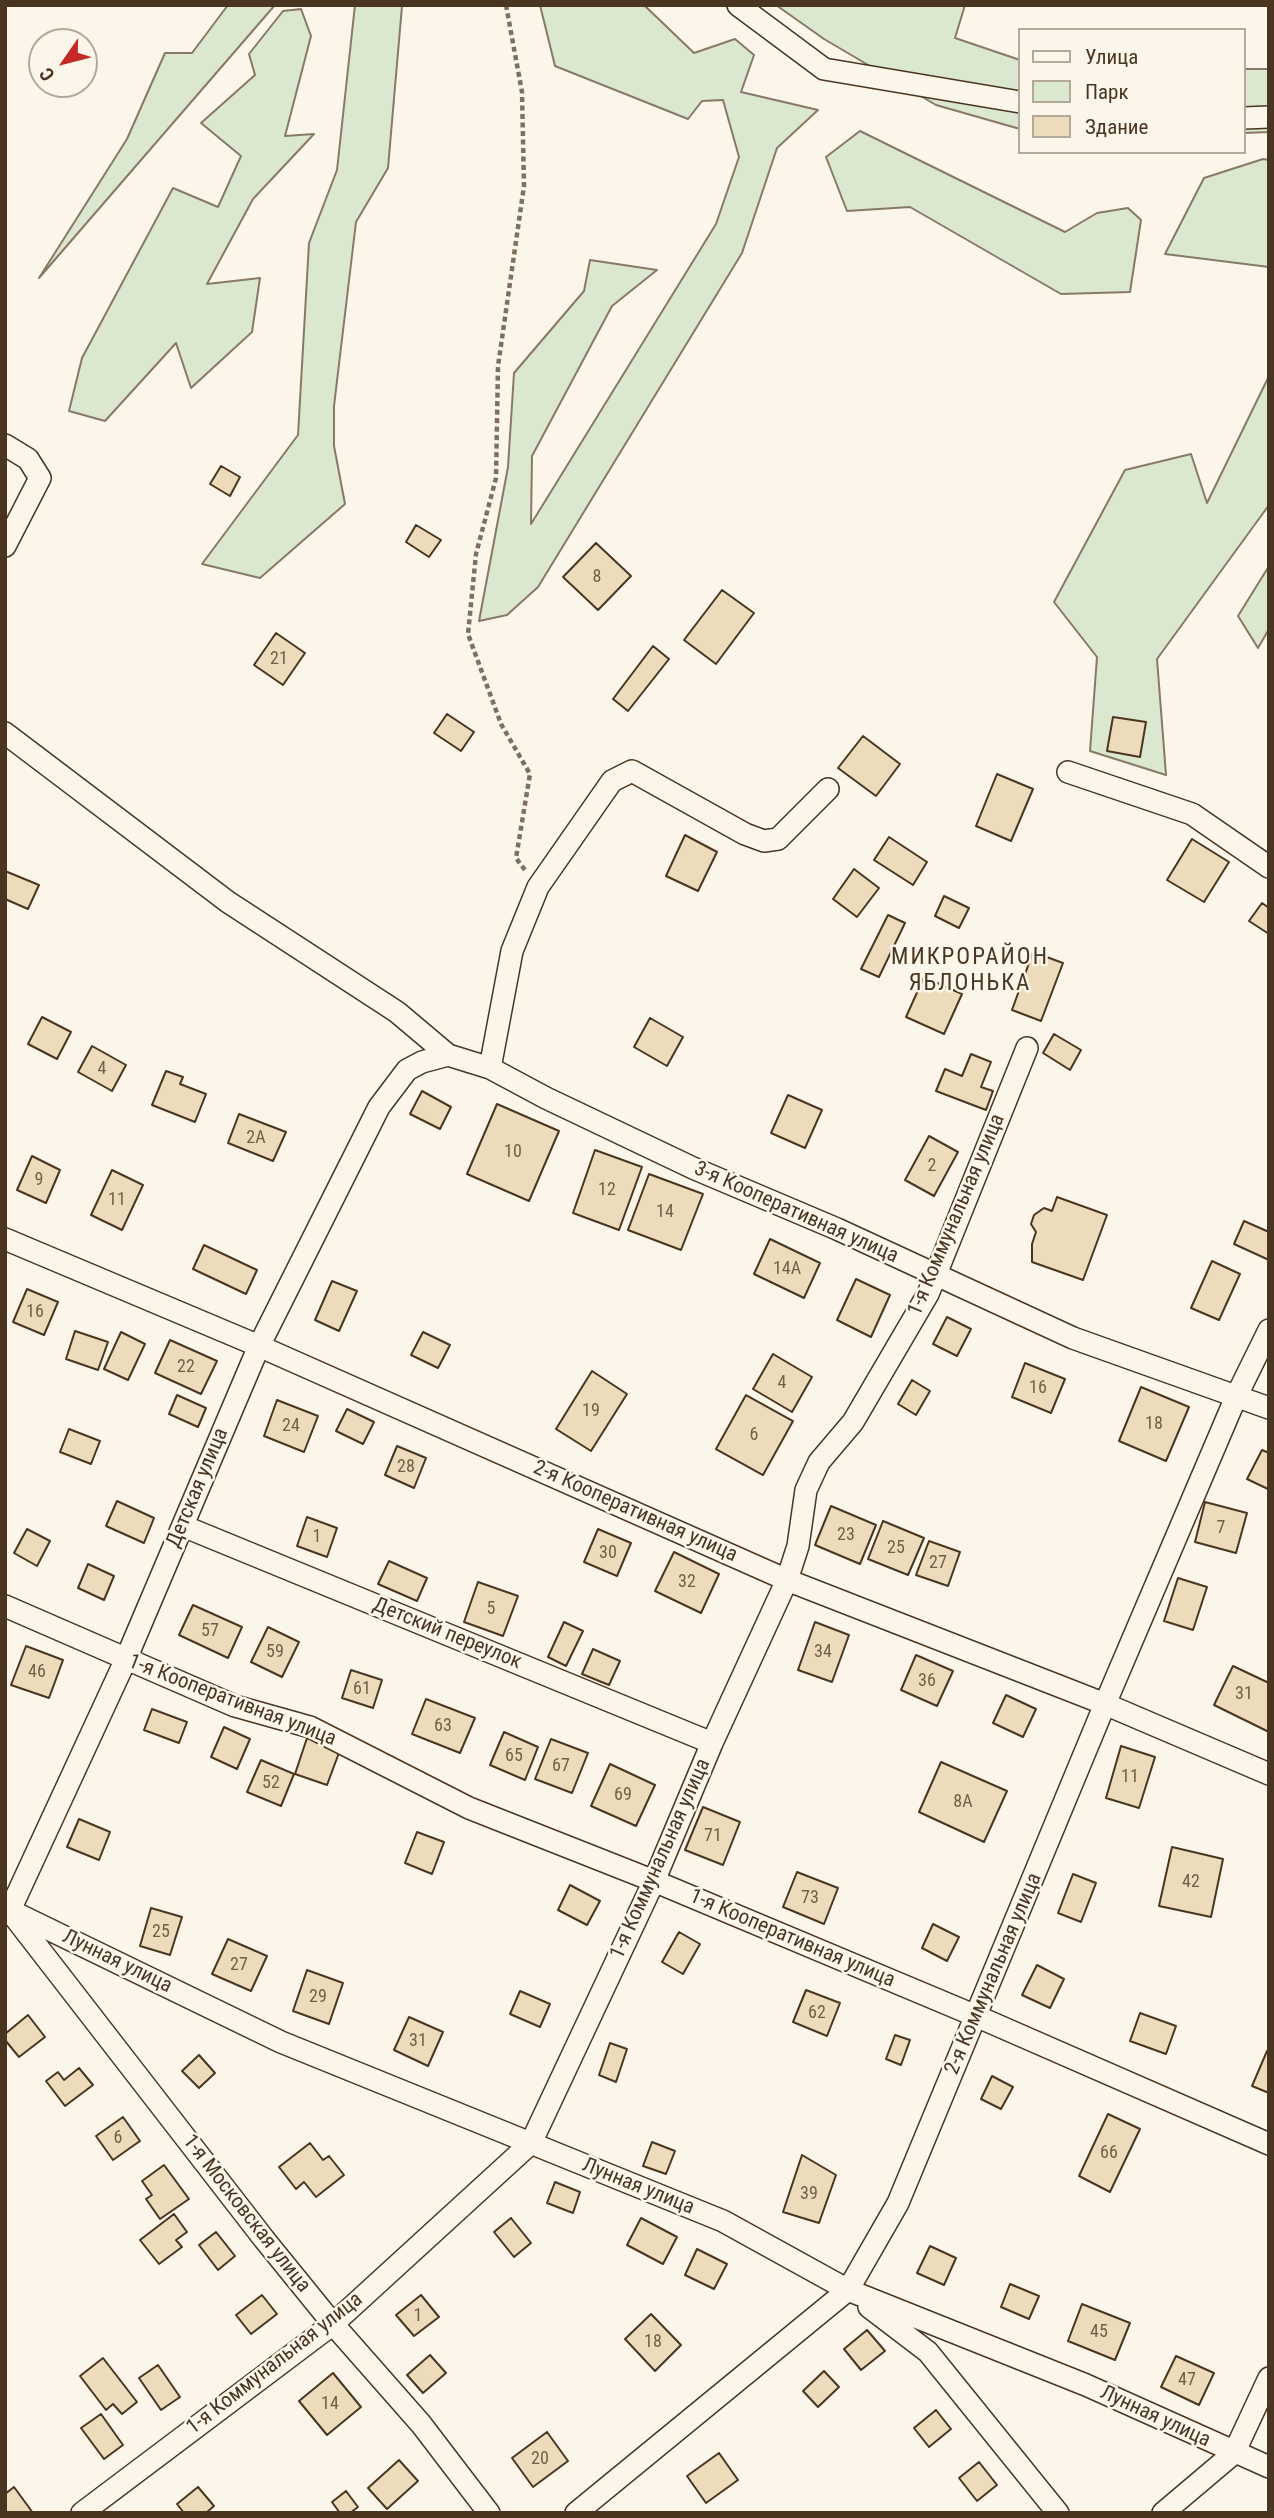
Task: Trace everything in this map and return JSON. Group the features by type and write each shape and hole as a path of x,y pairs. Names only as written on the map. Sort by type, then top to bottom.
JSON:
{"street":[{"path":"738,5 824,69 1018,102"},
{"path":"1246,118 1269,117"},
{"path":"5,445 29,459 40,478 5,546"},
{"path":"5,733 228,902 397,1012 448,1055"},
{"path":"490,1068 512,951 538,887 612,781 632,771 745,834 764,841 778,839 828,789"},
{"path":"1068,772 1192,814 1269,867"},
{"name":"1-я Коммунальная улица","path":"82,2513 333,2324 531,2143 654,1881 712,1743 787,1580 798,1546 806,1490 819,1462 853,1422 928,1294 1027,1048"},
{"name":"3-я Кооперативная улица","path":"448,1055 490,1068 632,1139 1073,1338 1269,1408"},
{"name":"Детская улица","path":"7,1911 125,1659 258,1346 379,1107 407,1070 422,1062 448,1055"},
{"name":"2-я Кооперативная улица","path":"5,1239 258,1346 787,1580 1105,1704 1269,1774"},
{"name":"2-я Коммунальная улица","path":"576,2513 848,2290 898,2203 1105,1704 1236,1397 1269,1330"},
{"name":"Детский переулок","path":"183,1525 712,1743"},
{"name":"1-я Кооперативная улица","path":"5,1606 235,1706 310,1727 469,1808 654,1881 976,2016 1269,2144"},
{"name":"Лунная улица","path":"7,1911 281,2042 723,2221 848,2290 1086,2385 1269,2467"},
{"name":"1-я Московская улица","path":"7,1911 264,2239 333,2324 421,2424 489,2513"},
{"path":"848,2290 928,2352 1058,2513"},
{"path":"1163,2513 1234,2453 1269,2378"}],"path":[{"path":"506,5 522,92 524,186 498,366 496,478 476,554 468,634 500,724 530,774 516,858 538,887"}],"green space":[{"path":"228,5 275,5 39,278 127,139 165,53 192,53"},
{"path":"355,5 402,6 388,168 356,222 334,406 334,446 345,504 260,578 202,564 298,435 309,243 337,170"},
{"path":"540,5 644,5 694,53 735,39 754,55 741,92 818,110 777,148 742,253 538,587 507,615 479,621 508,467 514,373 584,291 590,260 657,270 612,306 532,456 531,524 716,224 739,157 723,100 702,101 688,119 555,66"},
{"path":"776,5 965,5 955,38 1018,59 1018,128 936,105 824,39"},
{"path":"301,9 311,36 285,136 314,134 253,199 207,284 260,278 252,332 191,388 176,343 105,421 69,411 82,358 173,188 218,207 241,156 201,123 255,75 249,54 283,11"},
{"path":"1246,69 1269,69 1269,132 1246,133"},
{"path":"860,131 1065,232 1097,213 1128,208 1141,220 1130,292 1061,294 910,207 847,211 826,157"},
{"path":"1263,159 1269,160 1269,267 1165,254 1204,178"},
{"path":"1269,376 1269,505 1157,659 1166,775 1090,751 1097,657 1054,602 1125,470 1191,454 1207,503"},
{"path":"1269,566 1269,629 1258,648 1238,616"}],"building":[{"path":"221,466 240,477 230,496 210,484"},
{"path":"416,525 441,540 429,557 406,542"},
{"path":"596,543 631,576 598,610 563,577"},
{"path":"722,590 754,613 716,664 684,640"},
{"path":"276,633 305,653 283,685 254,665"},
{"path":"653,646 669,659 628,711 613,699"},
{"path":"447,714 474,732 461,751 434,733"},
{"path":"1113,717 1146,722 1140,757 1107,751"},
{"path":"863,736 900,764 876,796 838,768"},
{"path":"997,774 1033,789 1011,841 976,826"},
{"path":"685,835 717,852 698,891 666,876"},
{"path":"889,837 927,862 913,885 874,860"},
{"path":"1192,839 1229,862 1204,902 1167,880"},
{"path":"854,869 879,888 857,917 833,899"},
{"path":"5,871 39,885 28,909 5,899"},
{"path":"944,896 969,908 959,928 935,916"},
{"path":"1262,903 1269,908 1269,934 1249,921"},
{"path":"888,915 905,923 879,977 861,969"},
{"path":"1033,952 1063,963 1041,1021 1012,1010"},
{"path":"924,977 962,994 944,1034 906,1017"},
{"path":"42,1017 71,1032 57,1059 28,1044"},
{"path":"650,1018 683,1037 667,1066 634,1047"},
{"path":"1054,1034 1081,1050 1070,1070 1043,1053"},
{"path":"92,1046 126,1065 112,1091 78,1072"},
{"path":"971,1054 991,1062 981,1087 993,1091 986,1110 936,1091 945,1069 962,1076"},
{"path":"166,1071 183,1077 180,1084 206,1094 195,1122 152,1105"},
{"path":"422,1091 451,1107 440,1129 410,1114"},
{"path":"788,1095 822,1110 805,1148 771,1133"},
{"path":"497,1104 559,1131 529,1201 467,1174"},
{"path":"239,1114 286,1132 273,1161 228,1143"},
{"path":"929,1136 958,1152 934,1196 905,1180"},
{"path":"595,1150 642,1167 619,1230 573,1213"},
{"path":"32,1156 60,1170 46,1203 17,1190"},
{"path":"112,1170 143,1185 122,1230 91,1215"},
{"path":"649,1174 703,1194 681,1250 628,1230"},
{"path":"1057,1197 1107,1215 1083,1280 1032,1262 1032,1244 1036,1232 1031,1224 1034,1215 1044,1208 1052,1211"},
{"path":"1244,1221 1269,1232 1269,1260 1234,1244"},
{"path":"770,1239 820,1263 804,1298 754,1274"},
{"path":"204,1245 257,1270 246,1294 193,1269"},
{"path":"1212,1261 1240,1274 1219,1320 1191,1308"},
{"path":"856,1279 890,1295 871,1337 837,1320"},
{"path":"332,1281 357,1291 339,1331 315,1320"},
{"path":"27,1289 58,1302 44,1335 13,1322"},
{"path":"947,1317 971,1329 957,1356 933,1344"},
{"path":"75,1331 108,1342 98,1370 66,1359"},
{"path":"121,1332 145,1344 128,1380 104,1369"},
{"path":"423,1332 450,1345 438,1368 411,1355"},
{"path":"170,1340 217,1361 201,1394 155,1373"},
{"path":"773,1354 812,1377 792,1412 753,1389"},
{"path":"1025,1363 1065,1379 1051,1413 1012,1397"},
{"path":"592,1371 627,1394 591,1451 556,1429"},
{"path":"912,1380 930,1391 916,1415 898,1404"},
{"path":"1141,1387 1189,1407 1166,1461 1119,1441"},
{"path":"177,1395 206,1408 198,1427 169,1414"},
{"path":"746,1395 793,1421 763,1475 716,1449"},
{"path":"277,1400 318,1416 304,1452 264,1436"},
{"path":"347,1409 374,1422 363,1444 336,1431"},
{"path":"69,1429 100,1441 91,1464 60,1452"},
{"path":"397,1446 426,1458 414,1488 385,1475"},
{"path":"1262,1450 1269,1453 1268,1489 1247,1479"},
{"path":"117,1501 154,1518 144,1543 106,1526"},
{"path":"1205,1502 1247,1513 1236,1553 1195,1542"},
{"path":"831,1506 876,1525 860,1564 815,1545"},
{"path":"307,1517 337,1528 327,1557 297,1546"},
{"path":"883,1521 924,1538 908,1575 868,1559"},
{"path":"27,1529 50,1541 37,1566 14,1553"},
{"path":"598,1529 631,1543 617,1576 584,1562"},
{"path":"929,1541 960,1552 948,1586 916,1575"},
{"path":"674,1552 719,1574 701,1613 655,1591"},
{"path":"389,1561 427,1578 417,1601 378,1584"},
{"path":"88,1564 114,1576 104,1600 78,1588"},
{"path":"1178,1578 1207,1587 1193,1630 1164,1621"},
{"path":"478,1582 518,1596 503,1636 464,1622"},
{"path":"193,1605 242,1627 228,1658 179,1635"},
{"path":"564,1622 583,1631 566,1666 548,1657"},
{"path":"815,1622 849,1635 832,1682 798,1670"},
{"path":"268,1627 299,1642 282,1677 251,1662"},
{"path":"26,1646 63,1660 49,1698 11,1685"},
{"path":"593,1649 620,1661 609,1685 582,1674"},
{"path":"916,1655 953,1671 937,1706 901,1690"},
{"path":"1233,1666 1269,1683 1269,1732 1214,1705"},
{"path":"351,1670 382,1680 373,1708 342,1698"},
{"path":"1006,1695 1036,1709 1023,1737 993,1723"},
{"path":"426,1699 475,1718 460,1753 412,1734"},
{"path":"152,1709 187,1722 179,1743 144,1730"},
{"path":"224,1727 250,1739 237,1769 211,1757"},
{"path":"504,1732 538,1747 525,1780 490,1765"},
{"path":"307,1738 340,1750 327,1785 295,1774"},
{"path":"551,1739 588,1753 572,1793 535,1779"},
{"path":"1121,1746 1155,1757 1139,1808 1106,1798"},
{"path":"261,1760 294,1774 281,1806 247,1792"},
{"path":"941,1762 1007,1791 984,1842 919,1812"},
{"path":"610,1764 655,1785 636,1826 591,1806"},
{"path":"703,1807 740,1822 723,1865 685,1850"},
{"path":"79,1819 110,1832 99,1860 67,1847"},
{"path":"417,1832 444,1842 432,1874 405,1863"},
{"path":"1172,1847 1223,1859 1211,1917 1159,1906"},
{"path":"797,1872 838,1888 824,1924 783,1907"},
{"path":"1073,1874 1096,1883 1081,1922 1058,1913"},
{"path":"570,1885 600,1901 587,1925 558,1910"},
{"path":"151,1908 182,1917 170,1955 140,1946"},
{"path":"933,1924 959,1937 947,1961 922,1948"},
{"path":"679,1932 700,1944 683,1974 662,1962"},
{"path":"228,1939 267,1956 251,1991 212,1974"},
{"path":"1037,1965 1064,1979 1050,2008 1022,1995"},
{"path":"307,1970 343,1983 329,2024 293,2011"},
{"path":"806,1990 840,2003 827,2036 793,2022"},
{"path":"520,1991 550,2004 540,2027 510,2014"},
{"path":"1140,2013 1176,2026 1166,2054 1130,2041"},
{"path":"28,2015 45,2037 19,2057 5,2040 5,2034"},
{"path":"409,2017 443,2032 428,2066 394,2050"},
{"path":"895,2035 910,2040 901,2065 886,2059"},
{"path":"610,2043 627,2049 616,2082 599,2075"},
{"path":"1267,2051 1269,2052 1269,2093 1252,2086"},
{"path":"199,2055 215,2073 199,2088 182,2071"},
{"path":"79,2068 93,2085 65,2106 46,2081 58,2072 64,2080"},
{"path":"992,2076 1013,2087 1001,2109 981,2099"},
{"path":"1108,2114 1140,2129 1110,2192 1079,2176"},
{"path":"123,2117 140,2141 113,2160 96,2136"},
{"path":"652,2142 675,2151 666,2174 643,2166"},
{"path":"310,2143 323,2160 329,2156 344,2175 316,2197 304,2182 296,2189 279,2167"},
{"path":"802,2155 836,2175 819,2223 783,2212"},
{"path":"164,2165 189,2199 160,2219 146,2199 152,2195 142,2181"},
{"path":"555,2182 580,2192 573,2213 547,2203"},
{"path":"174,2214 187,2232 176,2240 182,2247 159,2264 140,2240"},
{"path":"511,2218 531,2243 514,2257 494,2232"},
{"path":"641,2218 677,2237 663,2264 627,2245"},
{"path":"216,2232 235,2256 218,2270 199,2245"},
{"path":"930,2246 956,2258 944,2285 917,2273"},
{"path":"697,2249 727,2264 714,2289 685,2275"},
{"path":"1010,2284 1039,2296 1029,2319 1001,2307"},
{"path":"262,2295 277,2314 251,2334 236,2315"},
{"path":"421,2295 439,2317 414,2336 396,2315"},
{"path":"1082,2304 1130,2323 1115,2360 1068,2341"},
{"path":"651,2314 681,2345 655,2371 625,2339"},
{"path":"867,2330 885,2351 861,2370 844,2349"},
{"path":"430,2355 446,2373 423,2393 407,2375"},
{"path":"1176,2356 1214,2373 1199,2405 1161,2387"},
{"path":"103,2358 137,2402 122,2414 113,2404 106,2410 80,2376"},
{"path":"158,2365 180,2397 161,2410 139,2378"},
{"path":"824,2371 839,2387 818,2407 803,2391"},
{"path":"333,2373 361,2407 327,2435 299,2401"},
{"path":"936,2410 951,2429 929,2447 914,2428"},
{"path":"101,2414 123,2445 104,2459 81,2428"},
{"path":"547,2432 568,2461 533,2487 512,2458"},
{"path":"719,2453 738,2480 706,2503 687,2476"},
{"path":"399,2460 418,2481 387,2509 368,2488"},
{"path":"979,2462 997,2485 977,2501 959,2478"},
{"path":"14,2487 33,2513 5,2513 5,2494"},
{"path":"198,2487 214,2506 206,2513 184,2513 177,2504"},
{"path":"346,2491 358,2507 350,2513 340,2513 332,2502"}],"district":[{"name":"МИКРОРАЙОН ЯБЛОНЬКА","path":"970,971"}]}
